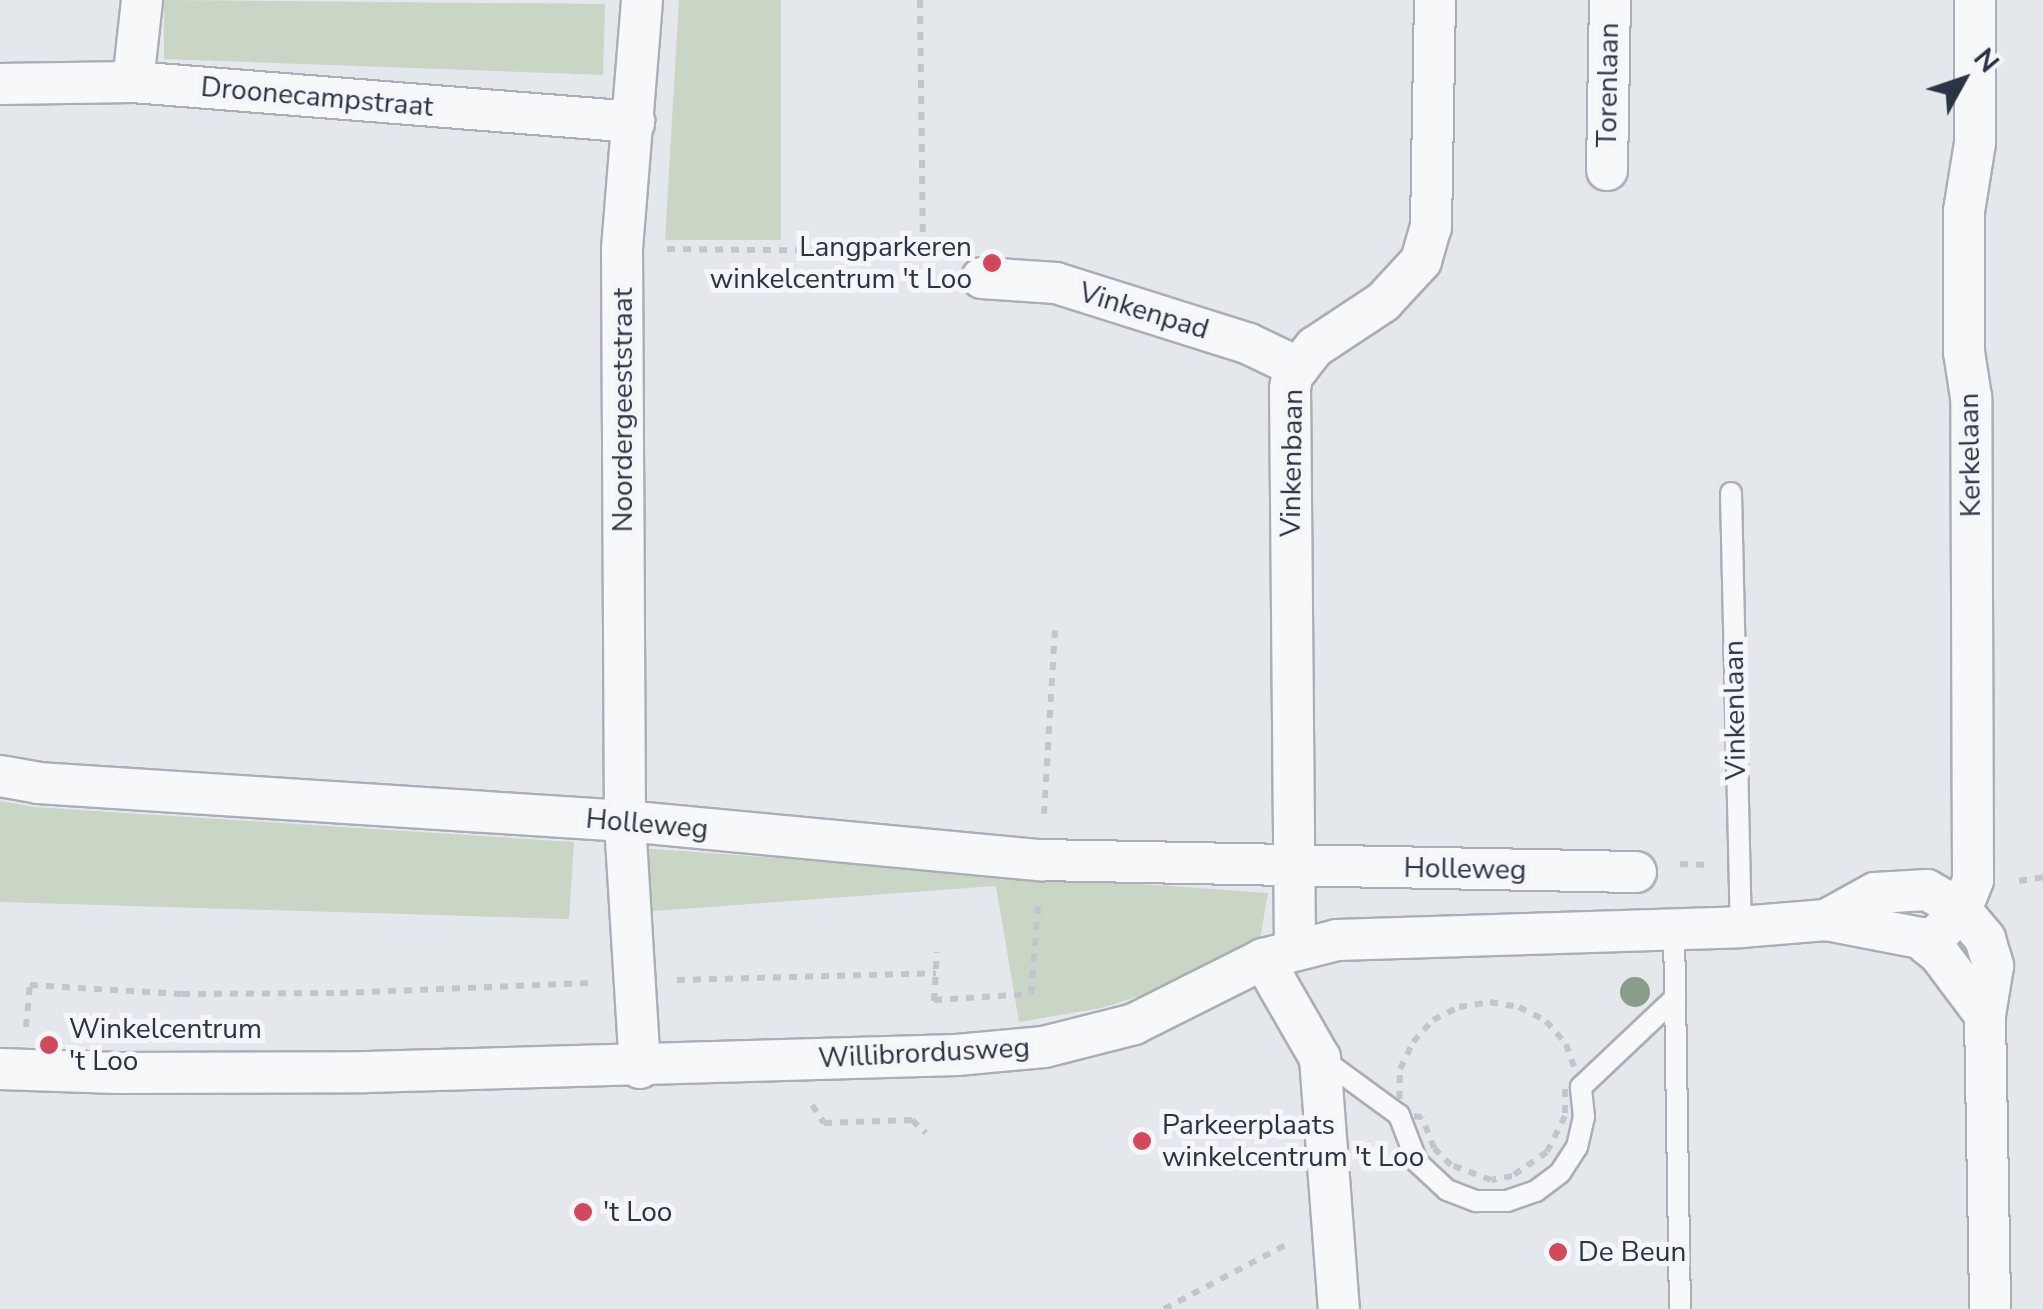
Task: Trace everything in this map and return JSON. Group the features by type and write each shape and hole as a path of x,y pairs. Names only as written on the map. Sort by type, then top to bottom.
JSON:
{"street":[{"path":"133,82 142,0"},
{"name":"Noordergeeststraat","path":"636,969 624,822 622,249 642,0"},
{"name":"Vinkenbaan","path":"1294,867 1290,388 1315,347 1383,302 1422,261 1431,227 1435,0"},
{"name":"Torenlaan","path":"1607,170 1610,0"},
{"name":"Kerkelaan","path":"1928,946 1962,910 1973,880 1971,398 1964,352 1964,211 1976,143 1975,0"},
{"name":"Droonecampstraat","path":"0,84 133,82 634,122"},
{"name":"Vinkenpad","path":"972,265 1056,283 1249,344 1299,368"},
{"name":"Holleweg","path":"0,776 38,783 624,822 1042,860 1636,872"},
{"path":"1294,867 1279,954 1320,1058 1339,1309"},
{"name":"Willibrordusweg","path":"1826,920 1875,893 1896,890 1927,890 1962,910"},
{"path":"1962,910 1985,939 1993,966 1985,1015 1990,1309"},
{"name":"Willibrordusweg","path":"12,1056 136,1073 640,1068 957,1055 1044,1046 1134,1024 1279,954 1337,940 1741,928 1826,920 1907,934 1928,946"},
{"path":"1928,946 1985,1015"},
{"path":"636,969 640,1068"}],"lane":[{"name":"Vinkenlaan","path":"1730,493 1741,928"},
{"path":"1674,929 1680,1309"},
{"path":"1320,1058 1400,1115 1417,1162 1447,1190 1476,1200 1507,1201 1536,1192 1560,1172 1577,1147 1584,1117 1581,1086 1676,998"}],"path":[{"path":"920,0 922,252"},
{"path":"622,249 922,252 972,265"},
{"path":"934,1000 1031,994 1055,630"},
{"path":"1636,872 1652,863 1739,867"},
{"path":"12,1056 30,985 182,994 340,993 636,969 936,973"},
{"path":"1490,1002 1519,1007 1546,1021 1566,1044 1581,1086 1564,1090 1564,1116 1548,1152 1512,1176 1490,1180 1451,1164 1434,1148 1422,1116 1400,1115 1400,1069 1412,1042 1433,1020 1460,1006 1490,1002"},
{"path":"804,1094 824,1123 912,1120 926,1133"}],"green space":[{"path":"164,0 605,4 603,75 164,59"},
{"path":"679,0 781,0 781,240 665,240"},
{"path":"0,801 34,807 574,842 569,919 0,902"},
{"path":"611,846 1268,893 1260,939 1156,991 1101,1008 1019,1022 996,886 612,914"}],"place":[{"name":"Langparkeren winkelcentrum 't Loo","path":"992,263"},
{"name":"Winkelcentrum 't Loo","path":"49,1045"},
{"name":"Parkeerplaats winkelcentrum 't Loo","path":"1142,1141"},
{"name":"'t Loo","path":"583,1212"},
{"name":"De Beun","path":"1558,1252"}]}
